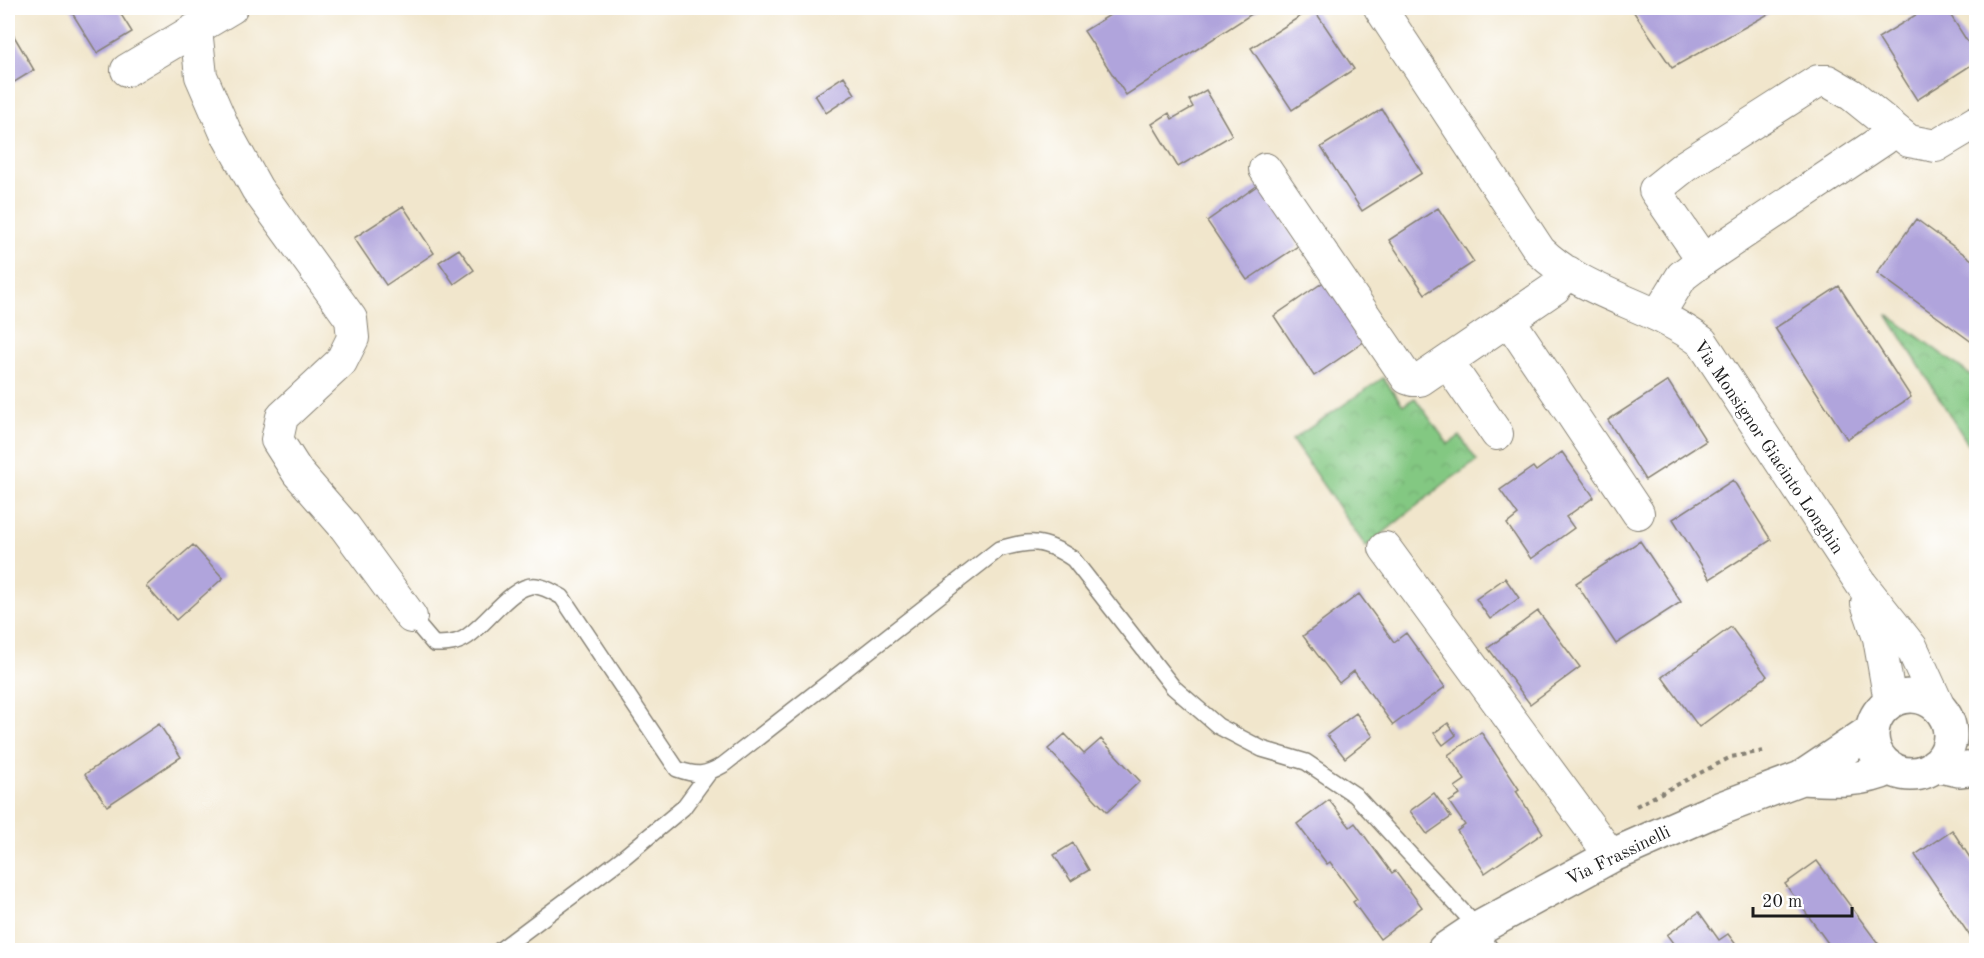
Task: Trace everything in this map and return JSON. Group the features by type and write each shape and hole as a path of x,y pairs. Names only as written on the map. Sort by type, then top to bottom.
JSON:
{"street":[{"path":"127,70 231,8"},
{"name":"Via Monsignor Giacinto Longhin","path":"1380,8 1533,242 1548,258 1568,272 1658,315 1702,342 1862,585 1912,648 1955,723"},
{"path":"196,29 201,76 225,131 257,189 351,319 353,338 341,362 282,417 277,440 298,473 345,526 411,617"},
{"path":"1703,260 1655,190 1685,166 1818,81 1828,81 1852,95 1909,141 1936,146 1977,122"},
{"path":"1658,315 1682,276 1884,140 1892,127"},
{"path":"1265,169 1407,378 1420,380 1556,288 1568,272"},
{"path":"1509,320 1638,513"},
{"path":"1447,362 1497,434"},
{"path":"1385,548 1611,856"},
{"name":"Via Monsignor Giacinto Longhin","path":"1862,585 1879,638 1890,701"},
{"path":"1902,696 1915,696 1928,700 1955,723 1943,758 1925,771 1913,774 1902,773 1882,762 1872,742 1871,731 1874,719 1890,701 1902,696"},
{"name":"Via Frassinelli","path":"1444,951 1485,939 1611,856 1711,812 1801,778 1871,731"},
{"path":"1935,765 1959,770 1977,768"},
{"name":"Via Frassinelli","path":"1801,778 1832,780 1875,776 1891,768"}],"lane":[{"path":"500,951 624,857 683,808 708,774 723,765 999,549 1018,544 1041,543 1055,547 1073,559 1173,687 1218,726 1262,749 1306,762 1355,795 1485,939"},
{"path":"411,617 434,644 445,644 462,640 522,589 535,586 562,597 677,769 693,774 708,774"}],"green space":[{"path":"1887,314 1976,379 1976,457"},
{"path":"1383,378 1403,405 1415,398 1448,444 1460,436 1477,461 1445,483 1366,547 1292,440"}],"building":[{"path":"69,8 117,8 132,32 97,53"},
{"path":"1121,8 1261,8 1126,95 1084,31"},
{"path":"1313,8 1354,69 1292,110 1251,48"},
{"path":"1631,8 1779,8 1672,68"},
{"path":"1927,8 1946,8 1976,55 1976,62 1917,100 1878,38"},
{"path":"14,36 34,70 8,86 8,40"},
{"path":"844,76 855,94 826,113 815,95"},
{"path":"1206,90 1232,135 1178,167 1152,124 1169,113 1172,119 1193,107 1189,100"},
{"path":"1382,109 1422,173 1362,211 1321,147"},
{"path":"1261,183 1298,246 1247,280 1207,221"},
{"path":"403,206 434,253 386,285 354,238"},
{"path":"1438,208 1474,262 1425,294 1389,240"},
{"path":"1916,219 1976,263 1976,345 1877,273"},
{"path":"459,249 474,270 454,284 439,262"},
{"path":"1328,279 1365,341 1314,376 1274,316"},
{"path":"1839,286 1911,397 1847,439 1775,328"},
{"path":"1668,381 1706,441 1645,480 1608,420"},
{"path":"1562,452 1594,497 1566,517 1574,528 1531,559 1507,524 1518,515 1500,490 1533,467 1536,471"},
{"path":"1733,480 1771,540 1710,579 1673,519"},
{"path":"1640,541 1681,602 1616,644 1576,583"},
{"path":"193,545 223,578 176,620 146,586"},
{"path":"1505,578 1519,598 1490,619 1476,599"},
{"path":"1359,594 1394,642 1406,633 1445,687 1393,725 1354,671 1339,683 1303,636"},
{"path":"1538,611 1580,667 1530,704 1488,648"},
{"path":"1731,627 1767,676 1699,727 1662,677"},
{"path":"1356,713 1373,736 1345,758 1327,735"},
{"path":"1448,723 1456,735 1443,745 1434,733"},
{"path":"159,724 181,757 107,806 85,774"},
{"path":"1481,732 1519,789 1516,791 1543,833 1485,873 1457,831 1465,825 1449,802 1460,795 1455,787 1465,780 1448,755"},
{"path":"1065,734 1084,754 1101,739 1140,781 1107,812 1048,749"},
{"path":"1434,793 1451,817 1427,834 1410,811"},
{"path":"1329,800 1350,827 1355,823 1392,873 1395,871 1422,907 1380,939 1353,902 1357,899 1330,862 1327,864 1297,824"},
{"path":"1952,830 1976,867 1976,945 1915,855"},
{"path":"1073,843 1089,870 1071,881 1054,855"},
{"path":"1817,861 1883,950 1833,950 1785,884"},
{"path":"1699,912 1719,940 1728,934 1740,950 1678,950 1667,935"}]}
